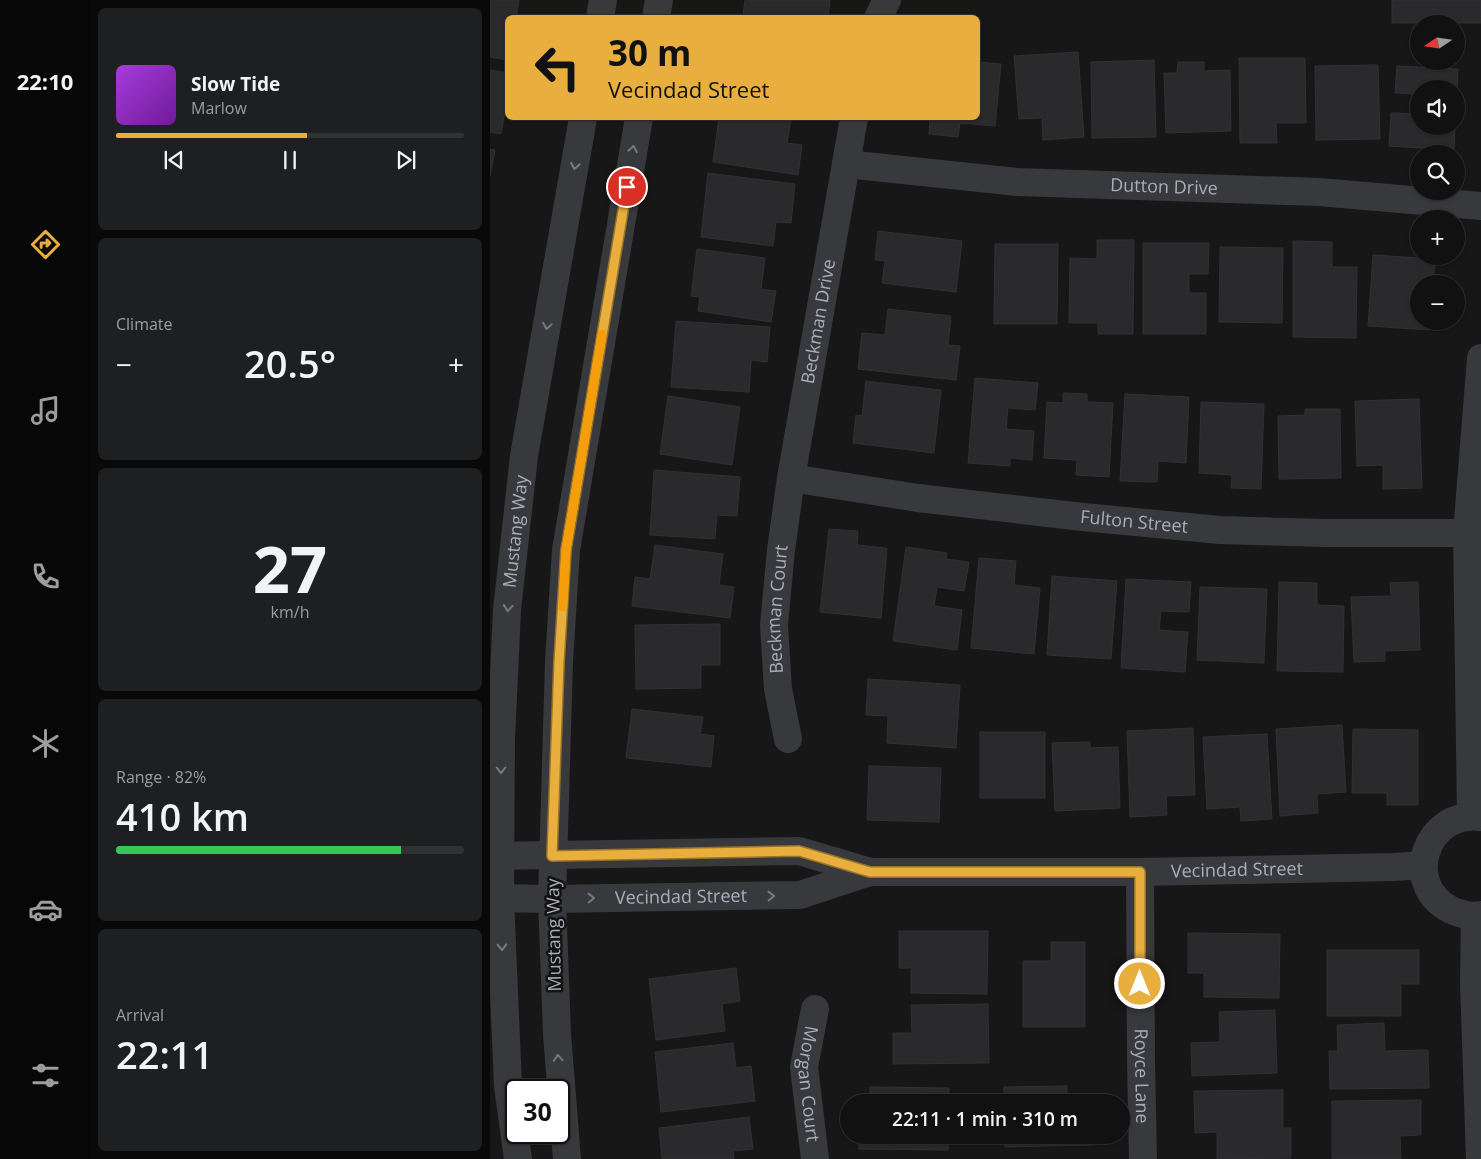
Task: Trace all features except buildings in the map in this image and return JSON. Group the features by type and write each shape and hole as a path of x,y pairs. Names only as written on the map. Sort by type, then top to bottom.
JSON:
{"street":[{"path":"600,15 603,0"},
{"path":"656,15 659,0"},
{"path":"880,15 888,0"},
{"name":"Mustang Way","path":"518,1159 508,1086 495,898 495,856 507,610 524,456 583,120"},
{"name":"Mustang Way","path":"567,1159 557,1034 552,899 559,662 566,550 639,120"},
{"name":"Beckman Drive","path":"791,478 854,120"},
{"name":"Dutton Drive","path":"846,164 1018,182 1320,192 1481,206"},
{"path":"1480,1159 1474,983 1478,915 1459,914 1444,906 1433,895 1426,881 1423,865 1426,850 1433,837 1443,826 1457,819 1476,817 1474,533 1481,358"},
{"name":"Fulton Street","path":"791,478 918,498 1083,517 1220,530 1324,533 1474,533"},
{"name":"Beckman Court","path":"788,739 778,689 774,625 781,550 791,478"},
{"name":"Vecindad Street","path":"495,856 799,851 870,872 1140,872 1423,865"},
{"name":"Vecindad Street","path":"495,898 552,899 800,895 870,872"},
{"name":"Royce Lane","path":"1140,872 1140,1060 1143,1159"},
{"name":"Morgan Court","path":"814,1009 804,1067 815,1159"}],"slow traffic":[{"path":"563,607 566,550 602,334"}],"route":[{"path":"627,187 566,550 559,662 552,856 799,851 870,872 1140,872 1140,984"}]}
